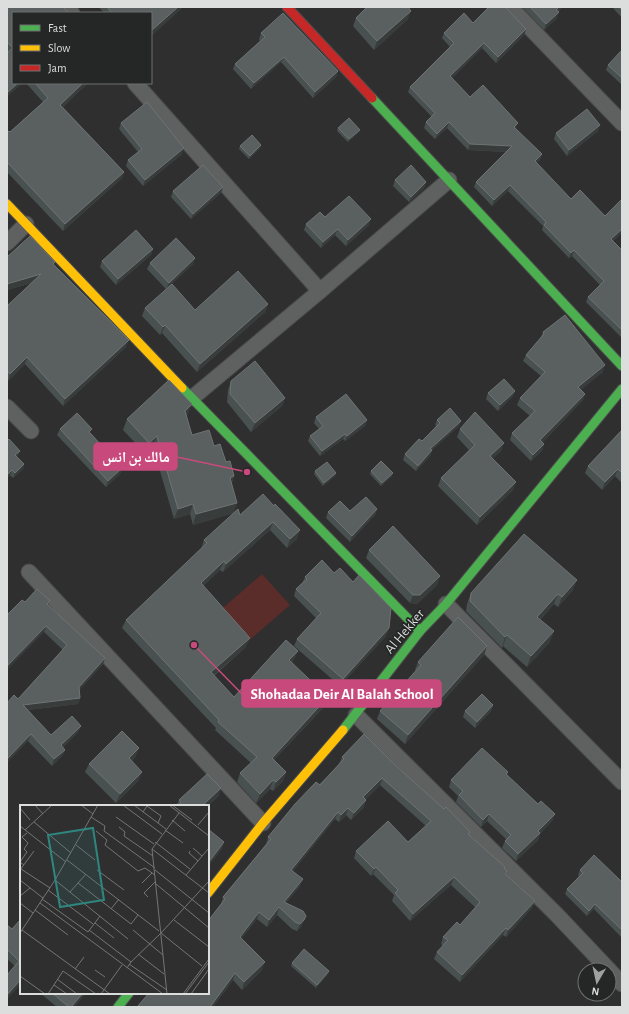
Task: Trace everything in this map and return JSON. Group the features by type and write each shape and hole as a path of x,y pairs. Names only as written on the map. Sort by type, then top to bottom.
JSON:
{"street":[{"path":"287,7 622,366"},
{"path":"510,7 622,123"},
{"path":"136,84 320,291"},
{"path":"192,398 320,291 449,180"},
{"path":"7,204 192,398 420,631"},
{"path":"7,243 26,224"},
{"name":"Al Hekker","path":"209,891 263,823 356,715 420,631 446,604 622,389"},
{"path":"7,407 31,431"},
{"path":"29,572 263,823"},
{"path":"446,604 622,782"},
{"path":"356,715 557,915 601,962"},
{"path":"118,1007 128,994"}],"shaded area":[{"path":"262,574 290,605 245,644 218,612"}],"building":[{"path":"7,7 63,7 68,12 12,12 12,47 7,42"},
{"path":"107,7 178,7 152,30 152,12 111,12"},
{"path":"367,7 408,7 411,11 377,41 356,18"},
{"path":"489,7 505,7 526,29 498,57 484,43 450,76 470,97 483,85 518,123 514,127 542,154 535,161 571,199 580,190 605,216 622,199 622,229 611,239 622,250 622,330 588,297 604,281 574,250 571,253 544,225 546,222 510,185 494,200 476,182 512,146 470,144 449,122 437,134 426,122 435,113 410,87 454,43 444,33 464,13 473,23"},
{"path":"530,7 559,7 556,10 559,12 546,24"},
{"path":"283,13 338,71 315,92 284,57 254,83 235,64 265,37 261,33"},
{"path":"12,49 12,84 17,84 7,93 7,53"},
{"path":"622,50 622,78 608,65"},
{"path":"36,84 82,84 60,105 124,172 65,224 7,162 7,133 48,98"},
{"path":"147,102 184,148 145,180 128,160 142,149 121,123"},
{"path":"587,109 600,125 569,150 556,133"},
{"path":"349,118 360,130 349,139 338,128"},
{"path":"252,135 261,145 250,156 240,146"},
{"path":"203,165 223,187 193,214 173,191"},
{"path":"411,165 426,182 411,197 395,180"},
{"path":"349,196 371,219 348,240 338,229 323,242 306,224 320,212 325,217"},
{"path":"136,230 153,249 118,279 102,261"},
{"path":"30,236 55,262 53,264 129,340 65,399 27,357 10,374 7,370 7,306 41,274 7,284 7,257"},
{"path":"176,238 195,258 169,283 150,263"},
{"path":"238,271 268,304 200,364 165,325 163,327 145,308 172,284 195,310"},
{"path":"565,315 605,365 578,387 585,394 540,440 544,444 533,455 512,433 535,411 520,398 545,372 526,355 544,334 543,332"},
{"path":"255,361 285,398 255,423 230,394 231,381"},
{"path":"504,379 515,391 500,405 488,393"},
{"path":"169,380 192,404 185,411 192,435 209,430 214,446 220,444 226,462 230,461 234,476 230,478 237,503 196,514 193,504 178,509 157,436 149,443 127,419"},
{"path":"346,394 367,420 347,436 345,434 322,451 310,436 323,426 316,417"},
{"path":"450,408 461,421 430,449 432,450 418,466 405,454 419,439 422,441 440,423 437,420"},
{"path":"475,412 504,443 490,456 516,482 480,517 441,478 475,445 460,429"},
{"path":"77,413 92,429 89,432 122,468 108,481 60,429"},
{"path":"622,430 622,473 618,469 605,482 588,466"},
{"path":"9,439 20,451 15,455 24,464 15,473 12,470 7,475 7,441"},
{"path":"381,461 393,473 382,483 371,471"},
{"path":"327,462 336,473 324,483 315,471"},
{"path":"263,494 274,506 275,504 300,530 290,539 273,522 226,564 224,561 201,583 250,638 211,672 234,697 286,640 298,651 289,660 328,697 272,758 286,772 276,782 273,780 260,794 240,773 257,757 218,722 219,720 126,620 207,543 204,540 238,509 240,515"},
{"path":"366,497 377,509 352,536 328,512 340,501 350,511"},
{"path":"393,526 440,576 420,595 413,595 369,550"},
{"path":"524,534 577,580 562,597 558,594 537,617 554,631 531,656 507,635 505,637 470,601 471,593"},
{"path":"322,560 334,573 340,568 353,582 359,575 391,608 389,628 343,679 297,639 321,613 296,589 307,579 305,577"},
{"path":"37,589 50,601 47,604 105,658 79,687 80,698 23,705 51,735 72,716 81,726 61,745 65,750 54,759 31,734 7,759 7,703 14,695 18,699 67,645 46,626 7,666 7,615 22,600 25,602"},
{"path":"458,617 487,646 408,735 380,711 421,665 418,662"},
{"path":"482,694 493,705 477,722 465,711"},
{"path":"122,731 139,748 129,758 142,772 120,794 89,764"},
{"path":"364,734 395,765 444,809 446,807 470,832 468,834 505,867 504,868 507,871 505,874 535,901 508,930 506,928 462,975 437,952 448,940 443,937 457,922 460,925 480,902 454,877 413,914 395,893 398,890 376,867 374,869 356,851 388,821 408,842 431,821 382,778 363,797 366,800 354,813 348,808 341,815 338,812 291,870 303,879 284,902 303,911 306,916 304,920 300,924 295,922 279,907 269,920 259,912 240,937 265,962 244,982 235,973 210,1007 137,1007 148,994 209,994 209,920 225,899 223,897 271,839 268,837 295,804 316,782 320,785 344,759 342,757"},
{"path":"482,748 508,772 506,774 538,804 541,801 555,814 538,831 540,833 518,854 505,841 511,835 489,814 483,820 459,795 463,791 451,780"},
{"path":"207,774 221,788 203,805 179,805 181,802 179,800"},
{"path":"209,830 224,842 209,862"},
{"path":"594,855 622,882 622,930 595,904 589,911 567,889 583,873 580,870"},
{"path":"20,920 20,980 7,995 7,975 19,961 7,949 7,925 12,929"},
{"path":"304,949 329,971 317,985 292,963"},
{"path":"53,994 82,994 71,1007"}],"traffic: fast":[{"path":"372,98 622,366"},
{"path":"182,388 420,631"},
{"path":"343,730 420,631 446,604 622,389"},
{"path":"118,1007 128,994"}],"traffic: slow":[{"path":"7,204 182,388"},
{"path":"209,892 263,823 343,730"}],"traffic: jam":[{"path":"287,7 372,98"}],"place":[{"name":"مالك بن انس","path":"247,472"},
{"name":"Shohadaa Deir Al Balah School","path":"194,645"}]}
